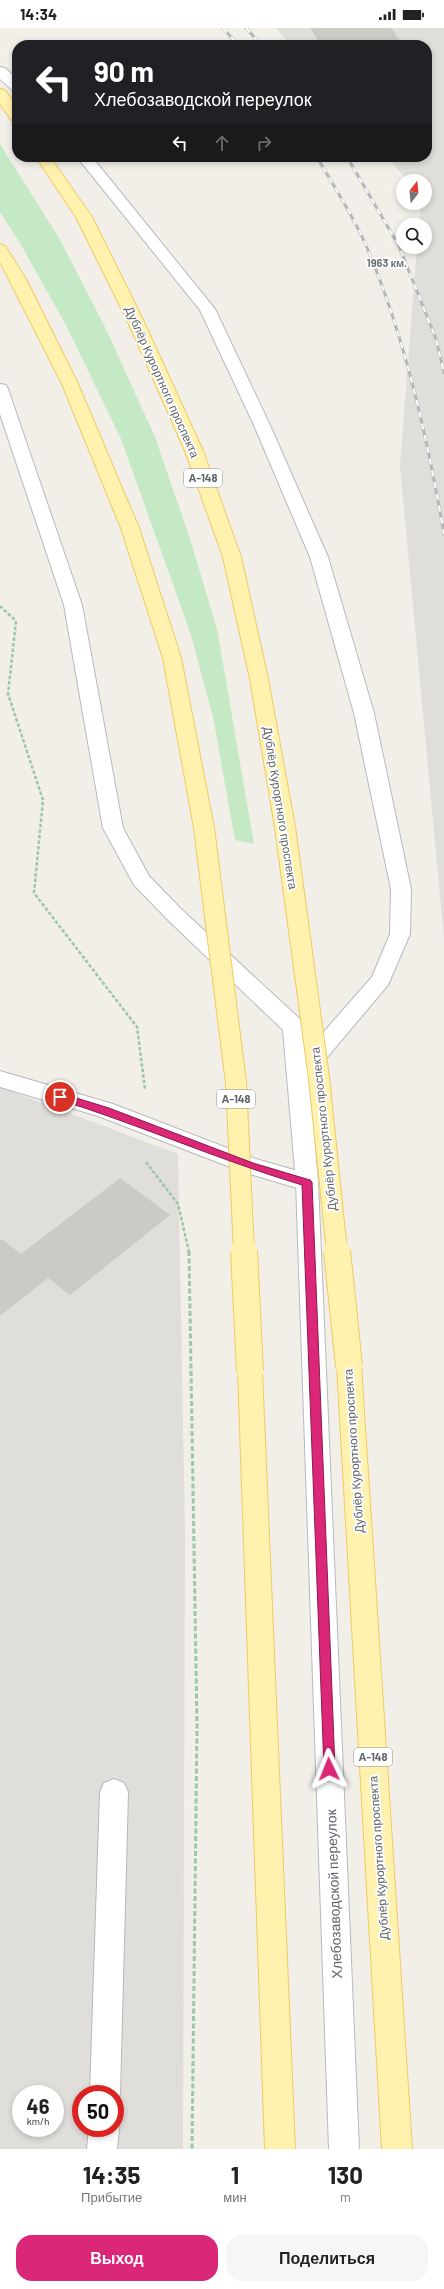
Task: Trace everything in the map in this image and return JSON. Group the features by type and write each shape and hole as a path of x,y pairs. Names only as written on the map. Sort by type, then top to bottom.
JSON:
{"main road":[{"path":"0,72 12,83"},
{"path":"0,93 12,111"},
{"name":"Дублёр Курортного проспекта","path":"47,162 84,217 136,322 194,451 224,534 232,557 259,679 285,826 319,1078 349,1366 397,2149"},
{"path":"88,162 108,184 207,309 261,423 319,557 364,713 401,889 400,934 381,980 299,1075"},
{"name":"А-148","path":"0,249 18,279 70,384 130,528 172,658 204,828 236,1084 250,1379 280,2149"},
{"name":"Хлебозаводской переулок","path":"0,389 73,605 113,828 140,880 294,1028 307,1182 344,2149"},
{"path":"0,1079 105,1110 250,1166 307,1182"},
{"path":"105,2085 114,1792"},
{"path":"102,2149 103,2137"}],"path":[{"path":"0,606 16,620 8,694 43,800 34,893 136,1027 150,1127"},
{"path":"144,1160 178,1204 190,1256 197,1725 192,2149"}],"shaded area":[{"path":"276,28 444,28 444,939 400,466 416,254 432,254 432,218 420,218 420,210 432,210 432,174 402,174 391,162 432,162 432,40 287,40"},
{"path":"0,1087 178,1154 185,1534 183,2149 0,2149"}],"green space":[{"path":"0,144 59,238 104,325 155,437 191,542 217,629 254,844 235,840 213,717 190,632 121,439 67,327 20,243 0,212"}],"building":[{"path":"310,28 391,28 399,40 318,40"},
{"path":"120,1178 170,1215 70,1295 48,1278 0,1316 0,1240 2,1239 21,1254"}],"railway":[{"path":"223,28 234,40"},
{"path":"246,28 257,40"},
{"path":"320,162 351,214 363,238 394,319 423,426 444,534"},
{"path":"350,162 399,246 436,339 444,373"}],"district":[{"name":"1963 км.","path":"387,263"}],"route":[{"path":"60,1097 105,1110 250,1166 307,1182 329,1769"}]}
